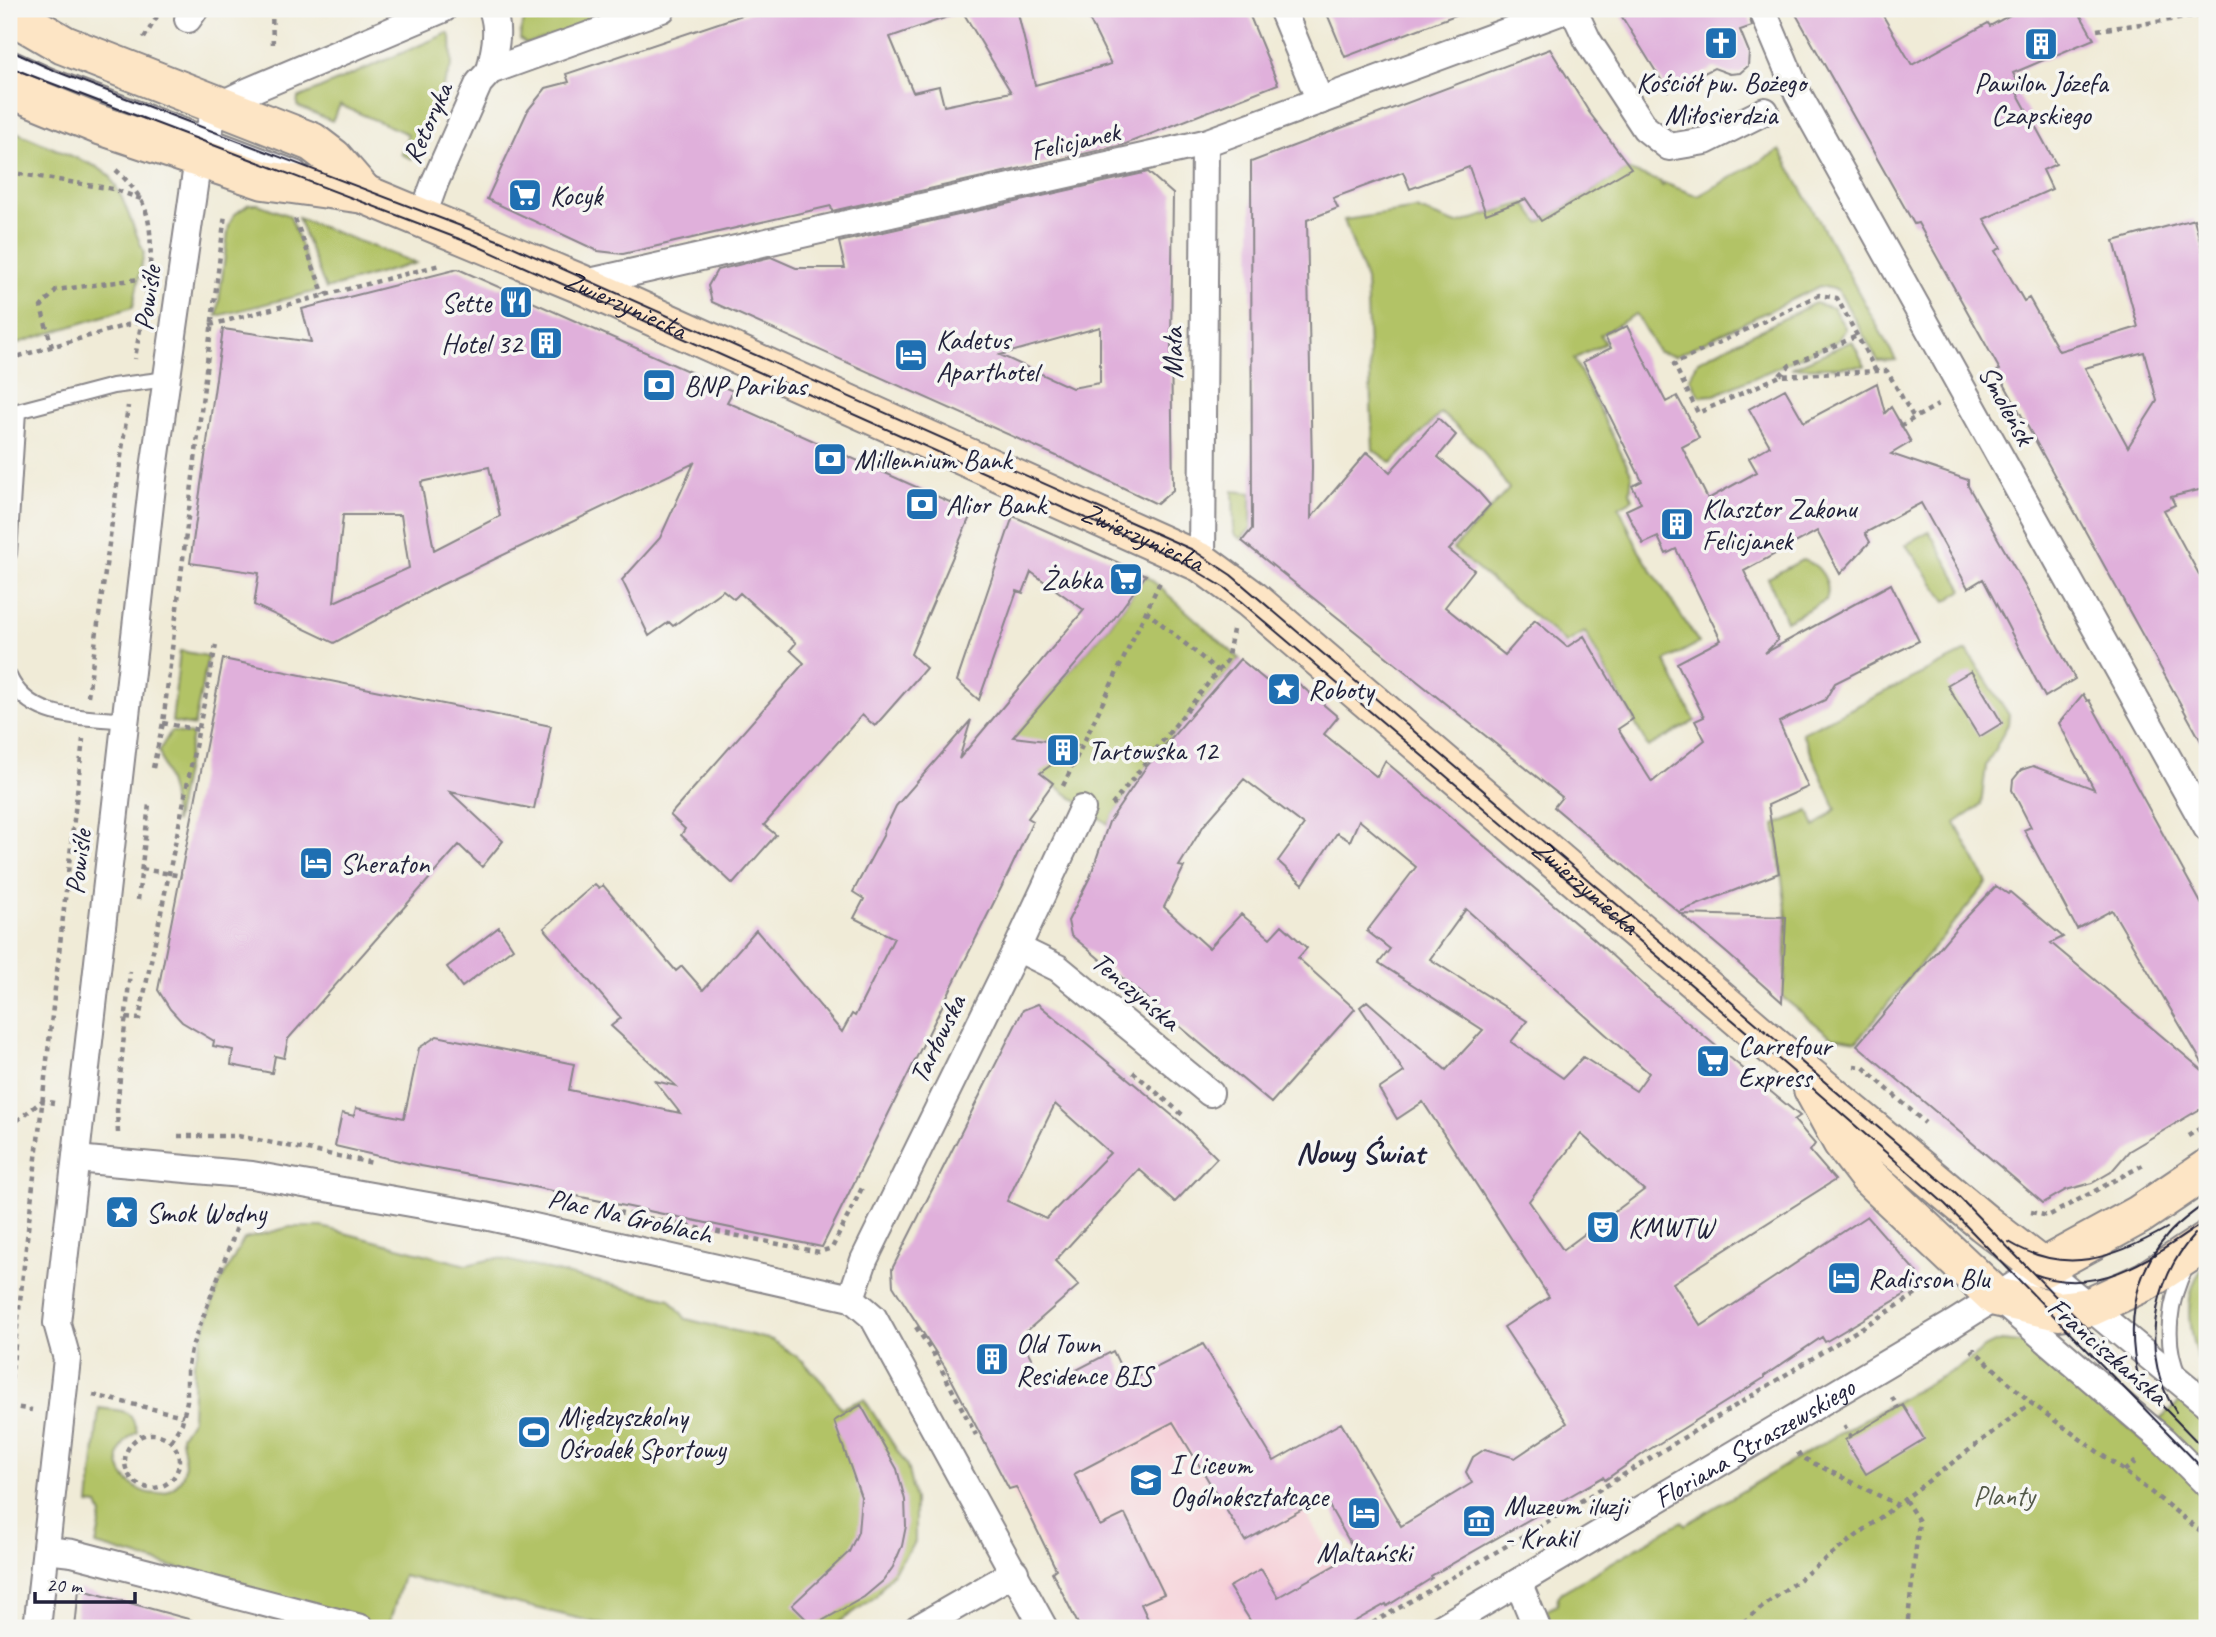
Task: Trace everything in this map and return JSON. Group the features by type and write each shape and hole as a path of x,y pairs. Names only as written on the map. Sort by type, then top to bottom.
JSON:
{"street":[{"path":"207,133 248,91 443,9"},
{"path":"491,71 497,35 492,9"},
{"name":"Retoryka","path":"422,218 479,83 491,71 662,9"},
{"path":"1282,9 1320,101"},
{"name":"Felicjanek","path":"581,284 1205,144 1567,9"},
{"path":"1573,9 1588,41 1645,128 1670,146 1705,141 1765,111"},
{"name":"Smoleńsk","path":"1762,9 1798,94 2207,828"},
{"name":"Zwierzyniecka","path":"9,13 207,133 278,183 364,194 581,284 1202,563 1251,599 1804,1072 1984,1223 2042,1268"},
{"name":"Zwierzyniecka","path":"9,88 97,124 312,142 333,158 364,194"},
{"name":"Powiśle","path":"37,1628 67,1359 57,1323 125,721 167,379 207,133"},
{"name":"Mała","path":"1202,563 1205,144"},
{"name":"Tarłowska","path":"851,1298 864,1260 1082,809"},
{"name":"Tenczyńska","path":"1017,948 1058,968 1210,1093"},
{"name":"Zwierzyniecka","path":"1804,1072 1842,1142 1868,1176 1996,1297"},
{"name":"Plac Na Groblach","path":"76,1159 252,1175 307,1184 485,1216 851,1298"},
{"name":"Floriana Straszewskiego","path":"1441,1628 2042,1268 2140,1215 2207,1169"},
{"path":"1996,1297 2059,1311 2090,1307 2146,1281 2204,1243"},
{"name":"Franciszkańska","path":"2042,1268 2207,1404"},
{"name":"Franciszkańska","path":"1996,1297 2163,1440 2207,1484"},
{"path":"851,1298 873,1317 1044,1628"},
{"path":"46,1550 72,1553 361,1628"},
{"path":"918,1628 1015,1572"},
{"path":"1518,1582 1537,1628"}],"lane":[{"path":"9,57 51,76 207,133"},
{"path":"9,554 19,411 113,386 167,379"},
{"path":"9,676 21,695 40,709 125,721"},
{"path":"2183,1383 2177,1372 2171,1347 2171,1317 2182,1276 2204,1243"}],"path":[{"path":"139,46 162,9"},
{"path":"272,9 273,46"},
{"path":"538,9 535,19 562,9"},
{"path":"2192,9 2196,17"},
{"path":"2097,30 2207,15"},
{"path":"9,172 114,189 141,199"},
{"path":"290,208 324,295"},
{"path":"152,780 163,723 225,214"},
{"path":"210,325 445,264"},
{"path":"52,346 41,307 56,290 147,278"},
{"path":"1698,412 1674,364 1819,295 1837,299 1876,371"},
{"path":"9,359 141,321"},
{"path":"1780,376 1790,365 1857,336"},
{"path":"1689,417 1780,376 1887,370 1914,418"},
{"path":"1900,426 1941,403"},
{"path":"1061,791 1165,572"},
{"path":"1146,611 1218,671"},
{"path":"1111,806 1227,660 1234,621"},
{"path":"126,1018 139,1019 216,645"},
{"path":"163,723 199,730"},
{"path":"137,908 150,793"},
{"path":"142,869 182,876"},
{"path":"118,1135 117,1110 131,960"},
{"path":"1124,1064 1185,1118"},
{"path":"1851,1065 1863,1068 1932,1129"},
{"path":"172,1136 238,1136 373,1163"},
{"path":"2029,1211 2048,1216 2146,1164"},
{"path":"616,1212 819,1252 832,1248 864,1186"},
{"path":"171,1441 187,1401 187,1371 191,1349 237,1227"},
{"path":"1364,1628 1529,1533 1923,1290"},
{"path":"912,1320 934,1355 977,1438"},
{"path":"1973,1350 2031,1403 2145,1486 2207,1536"},
{"path":"92,1394 183,1416"},
{"path":"1892,1397 1898,1408"},
{"path":"1735,1628 2031,1403"},
{"path":"1844,1425 1851,1437"},
{"path":"153,1434 171,1441 180,1456 173,1480 165,1486 149,1489 133,1481 124,1464 129,1446 135,1439 153,1434"},
{"path":"1798,1452 1801,1457 1898,1505"},
{"path":"1905,1500 1919,1521 1907,1628"}],"shaded area":[{"name":"I Liceum Ogólnokształcące","path":"1203,1344 1367,1615 1345,1628 1085,1628 991,1452"}],"green space":[{"path":"529,9 637,9 526,44 520,39"},
{"path":"448,33 451,37 452,65 412,159 401,154 408,134 340,105 332,121 297,106 298,98"},
{"path":"9,129 97,167 110,176 144,253 133,307 9,346"},
{"path":"1780,150 1896,360 1878,361 1838,290 1820,286 1675,356 1658,352 1636,314 1600,335 1605,343 1574,359 1632,475 1630,492 1633,499 1619,507 1639,551 1699,643 1665,661 1695,721 1648,747 1585,632 1566,643 1453,549 1509,489 1480,447 1441,413 1392,463 1373,450 1366,280 1344,220 1416,209 1457,224 1525,203 1539,223 1627,170 1661,182 1663,186 1664,183 1698,196"},
{"path":"249,204 258,204 290,216 317,291 217,316 229,225 234,215"},
{"path":"298,218 416,263 326,289"},
{"path":"1815,303 1833,308 1846,329 1837,341 1715,395 1700,396 1690,378 1698,361"},
{"path":"1852,341 1865,366 1791,368"},
{"path":"1233,491 1251,493 1251,528 1241,539 1234,534"},
{"path":"1929,531 1963,590 1946,601 1906,545"},
{"path":"1802,560 1814,565 1823,575 1827,587 1826,600 1786,621 1768,578"},
{"path":"1146,575 1240,659 1148,765 1108,824 1003,747 1108,627"},
{"path":"180,651 208,656 194,726 172,722"},
{"path":"1967,651 2009,715 2008,724 1986,766 1981,805 1955,823 1987,883 1857,1041 1832,1037 1776,992 1785,980 1787,917 1775,825 1809,811 1815,827 1836,809 1802,733"},
{"path":"171,731 192,735 175,822 171,792 159,751"},
{"name":"Międzyszkolny Ośrodek Sportowy","path":"290,1227 322,1227 466,1265 498,1258 670,1299 686,1319 772,1340 803,1361 841,1408 864,1399 907,1466 915,1500 915,1542 875,1597 831,1628 618,1628 403,1576 388,1628 96,1545 102,1515 98,1505 89,1504 99,1408 120,1410 128,1414 134,1424 137,1432 123,1445 119,1460 122,1473 132,1484 145,1492 159,1494 173,1488 184,1469 181,1436 192,1419 194,1362 218,1287 244,1239"},
{"path":"2207,1264 2207,1375 2195,1349 2189,1318 2193,1288 2198,1275"},
{"name":"Planty","path":"2001,1341 2020,1343 2039,1350 2140,1437 2207,1378 2207,1628 1520,1628 1557,1604 1562,1592 1682,1521 1685,1525 1854,1425 1956,1369 1988,1346"}],"building":[{"path":"760,9 959,9 959,13 890,37 913,92 939,86 944,106 1011,92 961,9 1017,9 1035,85 1111,64 1084,9 1247,9 1278,84 1123,145 832,211 831,206 623,254 598,251 487,199 528,110 546,88 569,82 566,74"},
{"path":"1325,9 1466,9 1466,11 1345,57"},
{"path":"1641,9 1747,9 1752,26 1740,30 1749,52 1748,66 1740,73 1730,74 1714,68 1668,91 1622,17"},
{"path":"1793,9 1879,9 1912,65 1988,23 1990,26 2021,9 2077,9 2094,39 2013,73 2019,84 2014,87 2056,164 2043,170 2052,189 1984,219 2001,248 1995,251 2024,301 2029,298 2059,351 2138,327 2114,241 2194,219 2207,267 2207,488 2171,497 2175,505 2164,510 2207,589 2207,752 1997,371 2000,370 1918,223 1914,224","holes":["2144,352 2157,401 2128,447 2085,368"]},
{"path":"1550,49 1589,112 1631,168 1541,221 1526,199 1486,214 1469,167 1410,189 1403,172 1333,198 1338,208 1307,220 1311,518 1367,452 1390,472 1438,418 1456,435 1438,457 1476,489 1490,505 1449,550 1474,570 1445,607 1505,655 1535,620 1567,647 1584,636 1633,719 1618,729 1652,782 1705,740 1695,721 1704,717 1677,663 1721,640 1676,549 1666,554 1658,537 1643,544 1626,510 1641,503 1632,486 1642,481 1583,362 1611,348 1605,337 1627,326 1666,402 1677,396 1693,425 1699,438 1682,447 1708,499 1757,472 1749,458 1770,446 1749,409 1785,389 1804,422 1877,383 1885,413 1891,407 1911,442 1891,454 1968,480 1968,486 2075,679 2045,697 1983,579 1968,588 1921,503 1865,533 1870,542 1840,574 1817,531 1744,571 1778,640 1765,653 1891,584 1919,641 1835,683 1825,700 1779,722 1808,787 1768,805 1779,873 1679,912 1554,807 1562,797 1242,541 1252,529 1251,162"},
{"path":"1148,172 1173,194 1173,490 1157,504 1061,458 712,302 708,286 717,270 771,257 796,268 845,268 839,242","holes":["1100,327 1100,383 1072,388 1000,355"]},
{"path":"458,269 733,391 727,402 972,512 911,654 926,668 875,726 862,715 764,825 776,835 733,884 681,835 685,829 670,815 804,663 790,650 796,643 740,593 734,599 723,590 673,626 669,622 649,636 622,580 660,538 694,463 439,586 334,643 254,605 259,573 190,563 223,329 311,342 302,309","holes":["489,467 500,516 434,550 421,482","343,515 401,515 409,568 334,602"]},
{"path":"1013,516 1146,575 1108,627 1013,737 1079,745 1040,773 1053,783 1028,818 1033,821 1010,870 822,1247 421,1166 335,1146 342,1113 354,1116 356,1108 404,1118 419,1048 437,1036 574,1064 569,1090 680,1113 655,1081 676,1086 611,1026 621,1018 544,928 595,884 599,888 603,885 676,971 682,966 703,990 756,930 842,1032 852,1014 855,1016 894,938 854,918 864,899 853,892 896,806 971,720 959,759 1084,610 1031,572 1023,593 1017,591 979,700 957,681"},
{"name":"Sheraton","path":"223,659 551,726 534,809 450,792 503,841 482,867 459,845 288,1039 284,1058 275,1056 272,1073 231,1065 233,1050 213,1046 214,1041 182,1022 158,990"},
{"path":"1240,659 1281,693 1292,678 1338,717 1324,734 1377,777 1385,761 1594,939 1656,996 1800,1116 1794,1120 1815,1144 1810,1151 1835,1180 1673,1283 1701,1326 1867,1216 1917,1273 1914,1289 1825,1342 1822,1337 1764,1378 1605,1480 1603,1477 1431,1576 1432,1578 1387,1606 1386,1604 1343,1628 1255,1628 1229,1587 1261,1569 1278,1597 1356,1553 1324,1497 1245,1541 1173,1422 1074,1474 1100,1526 1125,1514 1164,1594 1141,1604 1152,1628 1080,1628 1052,1572 1056,1569 1016,1487 1009,1489 945,1367 893,1286 892,1269 1023,1010 1038,1004 1185,1126 1217,1158 1175,1202 1139,1169 1055,1261 1079,1285 1020,1337 1046,1386 1113,1351 1128,1382 1203,1344 1274,1461 1341,1423 1401,1526 1472,1483 1466,1472 1473,1457 1485,1449 1515,1458 1567,1423 1504,1327 1549,1297 1423,1102 1397,1119 1379,1089 1404,1072 1360,1007 1367,1001 1446,1070 1483,1030 1379,963 1390,949 1367,931 1416,867 1359,820 1350,841 1337,833 1303,884 1278,861 1304,825 1244,779 1204,825 1179,866 1184,867 1164,907 1209,948 1241,914 1270,938 1282,925 1307,948 1298,958 1355,1009 1271,1103 1071,935 1068,921 1090,877 1109,822 1146,767","holes":["1466,909 1649,1073 1636,1091 1583,1057 1563,1078 1511,1042 1527,1021 1430,959","1055,1104 1110,1153 1046,1219 1007,1201","1581,1134 1644,1190 1563,1250 1529,1201"]},
{"path":"1971,671 2002,723 1979,737 1947,685"},
{"path":"2083,694 2087,701 2089,700 2207,914 2207,1071 2112,910 2077,929 2024,830 2031,827 2012,790 2013,780 2021,770 2033,766 2094,789 2059,723"},
{"path":"1996,886 2008,894 2010,892 2063,937 2051,943 2207,1074 2207,1105 2129,1151 2111,1172 2092,1183 2066,1190 2043,1203 1857,1045 1957,927"},
{"path":"1681,914 1786,917 1782,1002 1728,954"},
{"path":"499,927 513,948 462,987 447,967"},
{"path":"861,1405 897,1469 905,1500 906,1526 902,1546 893,1567 883,1581 864,1597 813,1626 792,1605 849,1552 858,1532 861,1497 834,1421"},
{"path":"1903,1405 1924,1439 1866,1474 1845,1440"},
{"path":"79,1589 192,1620 191,1628 75,1628"}],"tram line":[{"path":"9,50 55,71 500,241 1193,550 1231,575 1955,1193 2207,1452"},
{"path":"9,67 475,245 1177,559 1225,588 1945,1204 2207,1473"},
{"path":"2139,1380 2133,1324 2145,1269 2170,1232 2203,1205"},
{"path":"2034,1274 2058,1280 2082,1281 2104,1277 2147,1259 2207,1220"},
{"path":"2009,1242 2050,1258 2090,1259 2128,1248 2167,1228"},
{"path":"2176,1412 2158,1368 2156,1320 2160,1296 2168,1274 2195,1234"}],"place":[{"name":"Kościół pw. Bożego Miłosierdzia","path":"1721,43"},
{"name":"Pawilon Józefa Czapskiego","path":"2041,44"},
{"name":"Kocyk","path":"525,195"},
{"name":"Sette","path":"516,302"},
{"name":"Hotel 32","path":"546,343"},
{"name":"Kadetus Aparthotel","path":"911,355"},
{"name":"BNP Paribas","path":"659,385"},
{"name":"Millennium Bank","path":"830,459"},
{"name":"Alior Bank","path":"922,504"},
{"name":"Klasztor Zakonu Felicjanek","path":"1677,524"},
{"name":"Żabka","path":"1126,579"},
{"name":"Roboty","path":"1284,689"},
{"name":"Tartowska 12","path":"1063,750"},
{"name":"Sheraton","path":"316,863"},
{"name":"Carrefour Express","path":"1713,1061"},
{"name":"Smok Wodny","path":"122,1212"},
{"name":"KMWTW","path":"1603,1227"},
{"name":"Radisson Blu","path":"1844,1278"},
{"name":"Old Town Residence BIS","path":"992,1359"},
{"name":"Międzyszkolny Ośrodek Sportowy","path":"534,1432"},
{"name":"I Liceum Ogólnokształcące","path":"1146,1480"},
{"name":"Maltański","path":"1364,1513"},
{"name":"Muzeum iluzji - Krakil","path":"1479,1521"}],"district":[{"name":"Nowy Świat","path":"1360,1152"}]}
